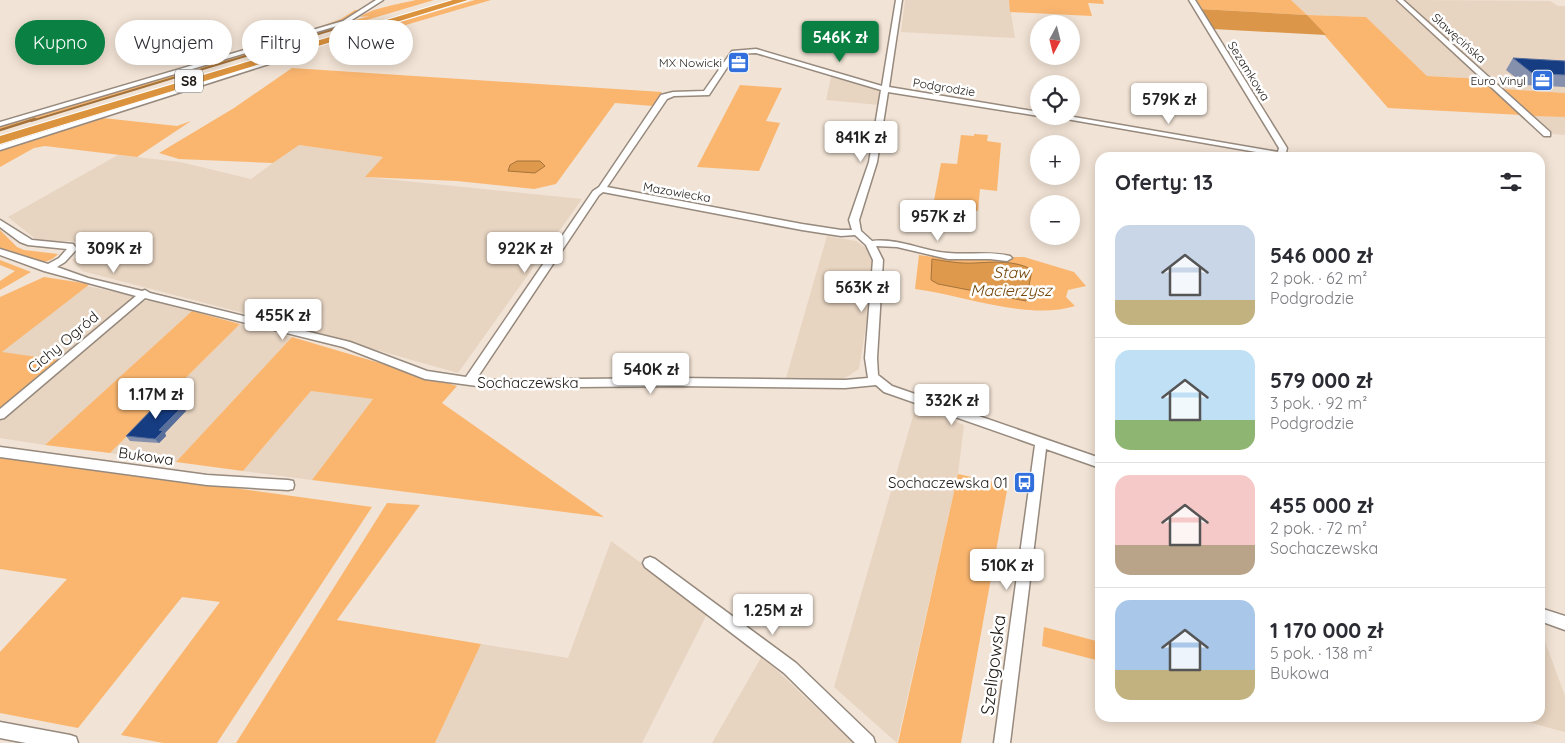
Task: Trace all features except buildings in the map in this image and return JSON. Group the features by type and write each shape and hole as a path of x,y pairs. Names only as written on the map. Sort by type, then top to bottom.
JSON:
{"highway":[{"name":"S8","path":"0,132 444,0"},
{"name":"S8","path":"0,140 463,0"}],"street":[{"path":"0,124 345,22 380,0"},
{"path":"877,382 872,376 871,358 878,260 870,244 857,232 854,220 874,162 899,0"},
{"name":"Sezamkowa","path":"1192,0 1284,148 1283,152"},
{"name":"Sławęcińska","path":"1400,0 1547,134"},
{"name":"Podgrodzie","path":"602,189 664,97 673,94 706,93 730,55 741,51 774,56 885,89 1030,113"},
{"path":"0,148 263,65"},
{"name":"Sezamkowa","path":"1080,121 1264,152"},
{"path":"468,382 596,193 602,189"},
{"name":"Mazowiecka","path":"602,189 802,227 840,233 857,232"},
{"path":"0,223 23,240 32,243 70,246 72,249 69,254 47,269"},
{"path":"870,244 881,242 896,244 939,255 964,257 983,255 1007,258"},
{"name":"Sochaczewska","path":"0,252 47,269 346,344 426,375 492,384 666,382 845,384 877,382 888,389 1095,461"},
{"name":"Cichy Ogród","path":"0,415 145,293"},
{"name":"Szeligowska","path":"1002,743 1041,443"},
{"name":"Bukowa","path":"0,452 208,480 288,485"},
{"path":"650,563 790,668 867,743"},
{"path":"1545,616 1565,623"},
{"path":"0,730 70,743"}],"shaded area":[{"path":"416,0 434,0 367,20 356,20 369,16 360,17 379,9"},
{"path":"475,0 491,0 413,23 413,20 407,20"},
{"path":"905,0 1009,0 1015,38 901,32"},
{"path":"1009,0 1103,0 1104,4 1088,3 1092,16 1010,12"},
{"path":"1195,0 1291,0 1307,15 1200,9"},
{"path":"1291,0 1395,0 1483,79 1427,76 1366,17 1307,15"},
{"path":"1403,0 1550,1 1558,6 1565,6 1565,93 1503,89"},
{"path":"1200,9 1307,15 1326,35 1213,29"},
{"path":"355,10 363,10 342,20 338,20"},
{"path":"1307,15 1366,17 1427,76 1483,79 1522,115 1388,108"},
{"path":"329,28 329,31 319,34 319,31"},
{"path":"242,54 242,57 232,60 232,57"},
{"path":"205,65 215,65 0,129 0,126"},
{"path":"292,68 662,92 653,106 615,103 556,184 534,189 457,181 365,177 383,157 299,145 273,163 179,159 159,153 234,108"},
{"path":"832,73 882,89 879,105 826,100"},
{"path":"740,85 782,88 766,121 780,123 759,171 697,167"},
{"path":"1503,89 1565,93 1565,117 1531,116"},
{"path":"1531,116 1565,117 1565,135 1553,134"},
{"path":"103,118 177,126 191,121 137,157 45,146 34,148 0,167 0,150"},
{"path":"974,134 988,135 987,141 1001,143 997,191 980,189 978,211 933,206 941,163 957,164 961,135 974,136"},
{"path":"298,145 383,157 366,177 582,199 458,373 267,319 82,271 72,260 94,245 71,241 38,241 8,217 118,155 180,162 251,179"},
{"path":"0,230 17,247 24,250 58,254 45,262 30,261 22,258 0,248"},
{"path":"827,236 856,241 866,248 872,259 872,288 859,369 842,380 786,378"},
{"path":"919,255 941,258 1024,257 1074,272 1086,286 1068,290 1066,297 1075,306 1057,310 1037,311 995,305 915,289"},
{"path":"0,260 31,272 0,290 0,281 15,271 0,265"},
{"path":"44,277 90,284 2,352 58,360 0,408 0,297"},
{"path":"87,286 135,296 58,360 0,353"},
{"path":"148,300 192,311 45,445 0,438 0,420 139,303"},
{"path":"192,311 240,324 110,453 45,445"},
{"path":"240,324 292,337 176,462 110,453"},
{"path":"292,337 457,386 442,403 604,517 312,480 373,399 311,391 243,471 176,462"},
{"path":"311,391 373,399 312,480 243,471"},
{"path":"916,406 964,425 958,474 897,743 834,687"},
{"path":"0,456 372,507 217,743 163,743 121,735 220,602 182,597 78,728 0,713 0,652 67,579 0,569"},
{"path":"958,474 1008,485 961,743 898,743"},
{"path":"387,503 420,505 337,620 481,644 435,743 236,743"},
{"path":"611,541 708,612 642,743 435,743 481,644 568,658"},
{"path":"1044,627 1095,641 1095,660 1042,646"},
{"path":"1545,642 1565,696 1565,732 1526,722 1545,722"},
{"path":"762,656 850,740 853,743 712,743"}],"water":[{"path":"517,161 540,161 545,166 535,173 508,171 510,165"},
{"name":"Staw Macierzysz","path":"932,259 964,263 1004,262 1026,267 1032,270 1026,301 938,284 931,280"}],"waterway":[{"path":"31,121 329,31"},
{"path":"0,130 35,119"}],"place":[{"name":"MX Nowicki","path":"738,62"},
{"name":"Euro Vinyl","path":"1542,80"},
{"name":"Sochaczewska 01","path":"1024,482"}]}
